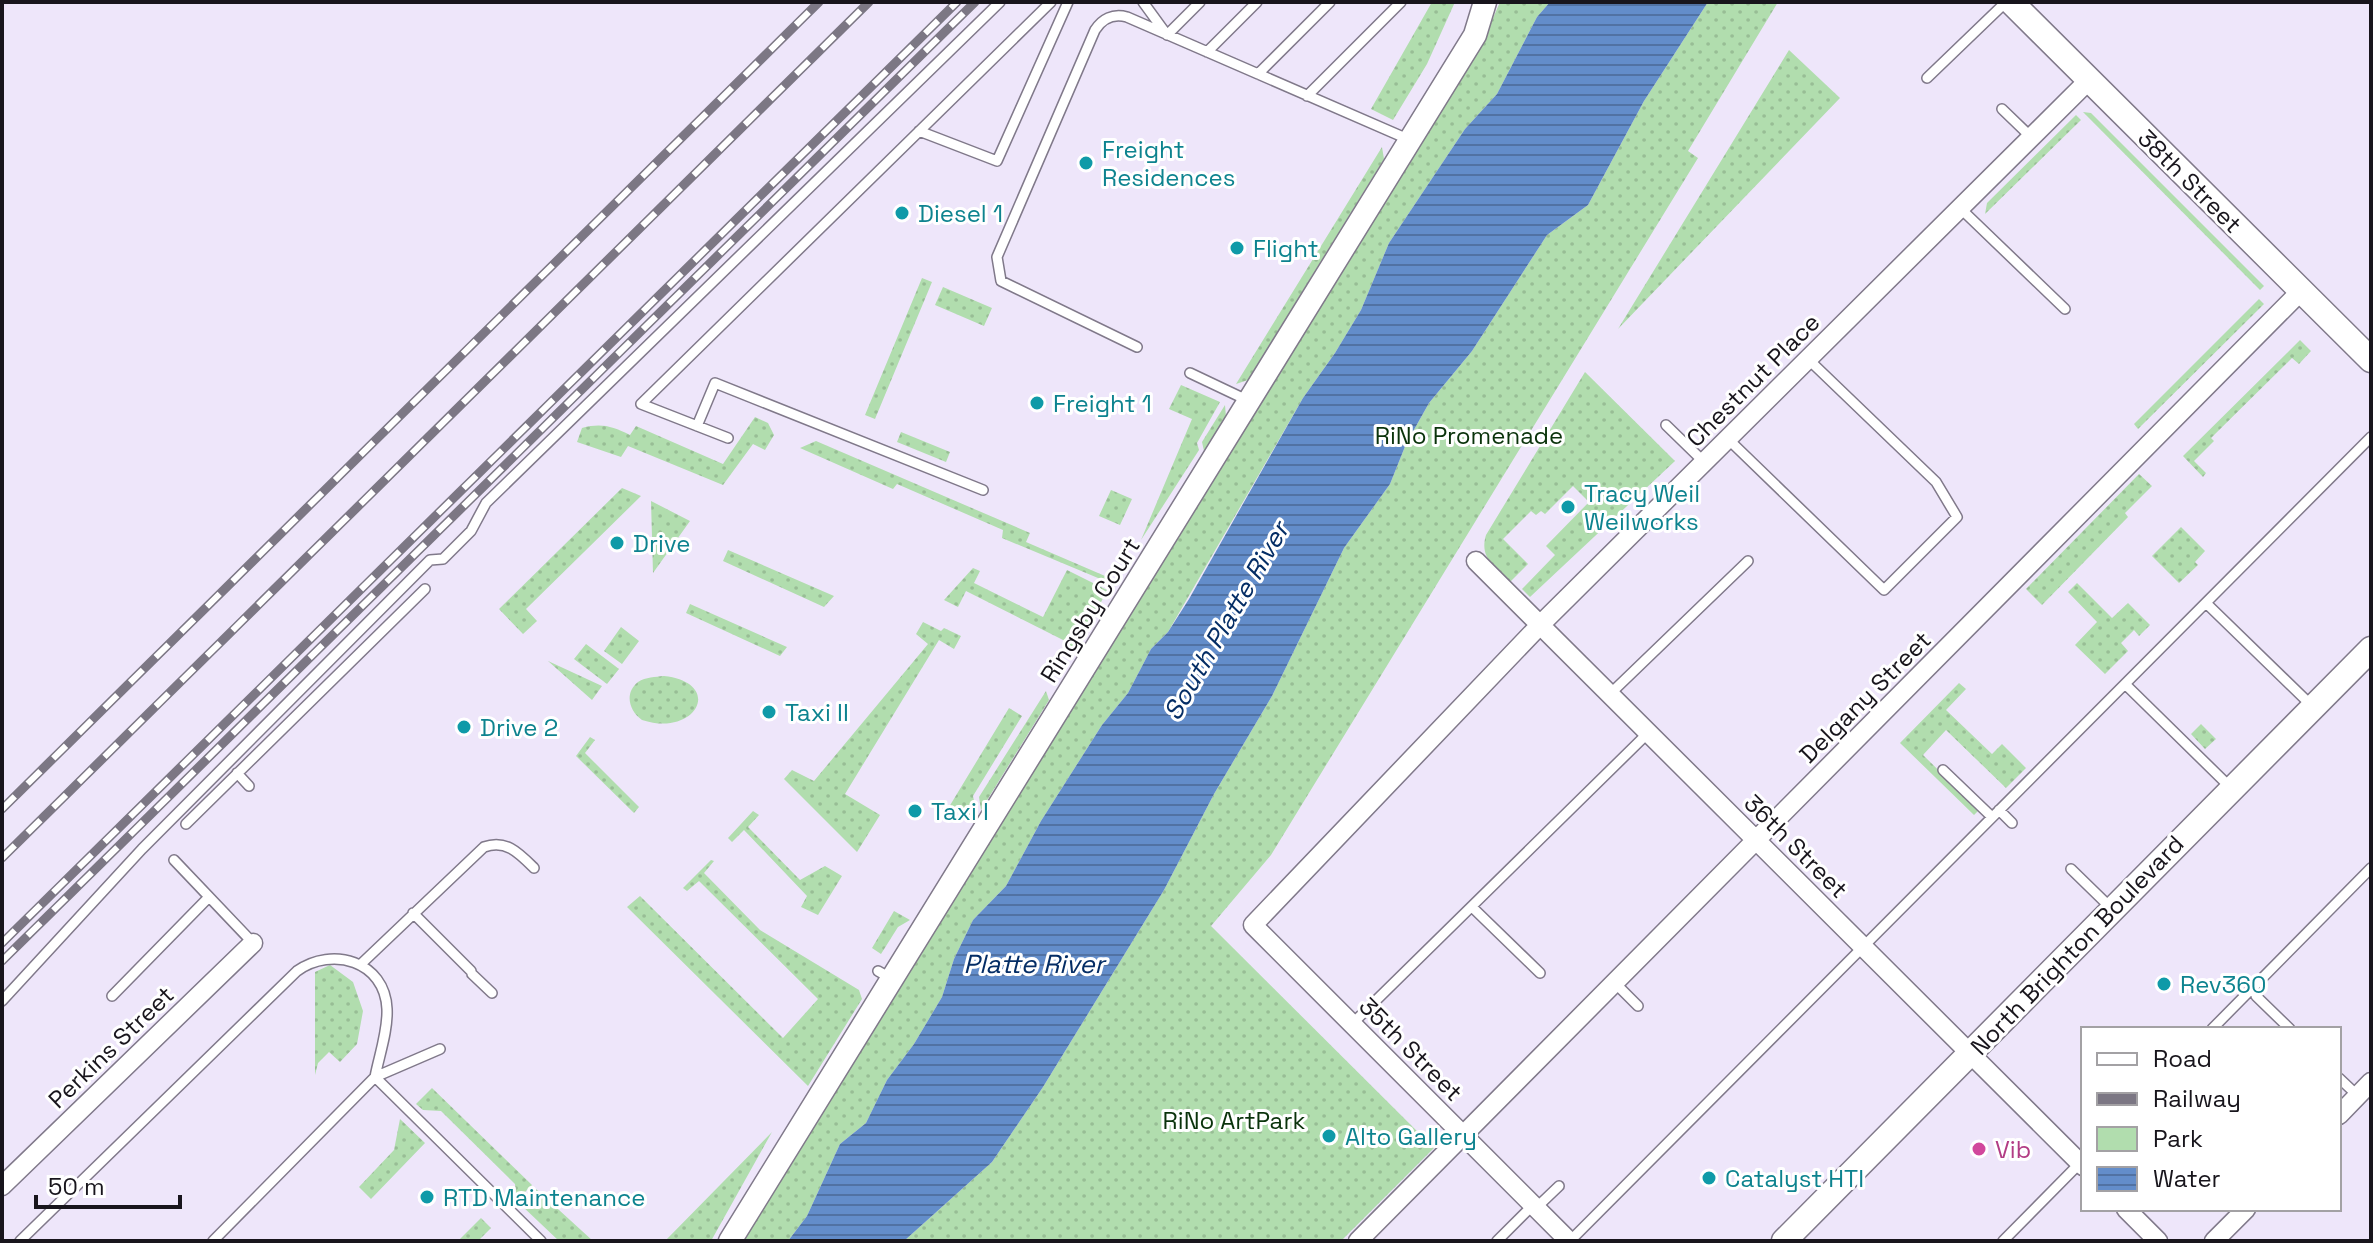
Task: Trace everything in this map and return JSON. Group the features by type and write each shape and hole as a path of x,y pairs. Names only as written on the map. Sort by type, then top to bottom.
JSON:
{"main road":[{"name":"38th Street","path":"2008,2 2371,360"},
{"name":"North Brighton Boulevard","path":"1784,1241 2371,649"}],"street":[{"name":"Ringsby Court","path":"730,1241 885,975 1249,401 1475,35 1485,2"},
{"name":"Chestnut Place","path":"1253,925 1540,625 2089,80"},
{"name":"Delgany Street","path":"1358,1241 2301,291"},
{"name":"36th Street","path":"1476,561 2081,1162"},
{"name":"35th Street","path":"1253,925 1570,1241"},
{"name":"Perkins Street","path":"2,1186 253,943"},
{"path":"2341,1113 2364,1089"},
{"path":"2128,1211 2158,1241"},
{"path":"2214,1241 2244,1211"}],"lane":[{"path":"2,1001 153,838 430,560 443,559 471,531 486,503 1000,2"},
{"path":"728,438 641,404 1051,2"},
{"path":"919,131 997,161 1068,2"},
{"path":"1143,2 1167,35"},
{"path":"1167,35 1200,2"},
{"path":"1207,52 1257,2"},
{"path":"1258,74 1330,2"},
{"path":"1307,96 1401,2"},
{"path":"1927,78 2008,2"},
{"path":"1137,347 1001,281 997,257 1099,24 1106,18 1121,16 1410,141"},
{"path":"2002,109 2031,138"},
{"path":"1960,208 2065,309"},
{"path":"1728,439 1884,590 1957,517 1936,482 1808,359"},
{"path":"1190,373 1249,401"},
{"path":"697,426 715,383 983,490"},
{"path":"1666,425 1704,462"},
{"path":"1570,1241 2371,437"},
{"path":"1610,694 1748,561"},
{"path":"186,824 425,589"},
{"path":"2206,603 2313,707"},
{"path":"2125,684 2231,788"},
{"path":"1352,1024 1648,733"},
{"path":"1943,770 1996,814 2012,823"},
{"path":"237,773 249,786"},
{"path":"360,965 484,847 499,844 510,846 534,868"},
{"path":"174,860 253,943"},
{"path":"2214,1027 2371,868"},
{"path":"2071,869 2111,908"},
{"path":"112,996 209,897"},
{"path":"1472,907 1540,973"},
{"path":"413,913 492,993"},
{"path":"20,1241 297,971 313,961 334,957 360,965 377,980 386,1005 386,1021 375,1077"},
{"path":"1615,983 1638,1006"},
{"path":"2256,996 2288,1027"},
{"path":"213,1241 375,1077 440,1049"},
{"path":"375,1077 541,1241"},
{"path":"2341,1079 2364,1089"},
{"path":"2003,1241 2081,1164"},
{"path":"1497,1241 1559,1186"}],"green space":[{"path":"1432,2 1455,2 1427,64 1393,120 1371,109"},
{"path":"1500,2 1550,2 1537,17 1497,94 1465,129 1389,243 1361,310 1303,398 1168,632 1151,649 1128,693 1102,725 1041,821 1006,886 973,920 954,959 942,997 914,1044 887,1080 866,1123 840,1144 807,1216 788,1241 742,1241 1480,48"},
{"name":"RiNo Promenade","path":"1708,2 1778,2 1688,151 1698,158 1271,855 1211,926 1434,1148 1341,1241 904,1241 992,1162 1043,1087 1164,890 1214,794 1272,696 1344,548 1390,484 1406,444 1429,403 1472,351 1547,235 1588,205 1644,101"},
{"path":"1789,50 1840,98 1618,329"},
{"path":"2083,112 2091,113 2264,286 2260,290"},
{"path":"2076,115 2081,120 1985,214 1987,203"},
{"path":"1382,147 1384,159 1248,380 1236,384"},
{"path":"922,278 932,282 875,419 865,415"},
{"path":"943,287 992,308 984,326 935,305"},
{"path":"2259,299 2264,304 2138,429 2134,424"},
{"path":"2300,340 2311,351 2299,364 2292,358 2211,438 2214,441 2194,461 2206,473 2203,477 2183,456"},
{"path":"1585,372 1675,461 1530,597 1522,589 1555,555 1546,546 1589,502 1573,486 1545,514 1541,511 1536,515 1531,511 1503,539 1528,564 1510,582 1494,567 1484,543"},
{"path":"1181,385 1220,402 1197,443 1199,450 1141,540 1192,419 1169,409"},
{"path":"1225,405 1226,417 1204,451 1202,442"},
{"path":"755,417 768,423 774,435 765,450 753,444 723,485 628,446 621,457 577,442 582,428 606,426 630,435 636,426 723,464"},
{"path":"901,432 950,452 946,462 897,442"},
{"path":"816,441 1030,533 1026,542 1112,579 1110,583 1002,538 1003,530 897,484 893,489 800,448"},
{"path":"2139,474 2152,486 2125,513 2128,517 2042,605 2026,589"},
{"path":"622,488 641,496 526,609 537,621 523,634 499,609"},
{"path":"1111,490 1132,499 1120,525 1099,516"},
{"path":"651,501 690,521 653,573"},
{"path":"2181,527 2205,551 2195,562 2198,565 2179,583 2152,556"},
{"path":"728,550 834,596 824,607 723,561"},
{"path":"973,568 980,571 974,583 1043,617 1067,570 1107,590 1079,647 1065,651 1065,641 966,591 958,607 944,600"},
{"path":"2077,583 2112,618 2128,603 2150,625 2139,636 2134,630 2121,643 2128,651 2105,674 2075,645 2097,622 2068,592"},
{"path":"690,604 787,647 780,656 686,613"},
{"path":"923,622 961,636 954,649 939,640 845,794 880,815 857,852 784,779 792,770 814,781 928,644 916,634"},
{"path":"621,627 639,641 622,664 604,651"},
{"path":"586,644 619,669 607,684 574,659"},
{"path":"548,661 602,686 592,700"},
{"path":"664,676 683,681 694,688 698,698 696,707 689,716 677,722 661,724 642,720 631,707 631,691 641,680"},
{"path":"1959,683 1966,689 1946,710 1992,754 2002,744 2026,768 2006,788 1946,730 1923,755 1979,810 1974,815 1900,743"},
{"path":"1046,691 1049,700 981,810 979,797"},
{"path":"1009,708 1022,716 973,796 976,810 970,820 949,807"},
{"path":"2201,724 2216,739 2205,749 2191,734"},
{"path":"590,737 595,740 585,753 639,807 634,813 576,756"},
{"path":"753,811 759,815 748,827 800,880 825,866 842,876 818,915 801,907 807,896 744,830 732,842 728,838"},
{"path":"711,860 714,861 704,873 760,930 859,990 862,999 808,1086 627,907 640,896 783,1038 818,999 699,881 687,891 683,888"},
{"path":"894,911 910,920 898,927 881,954 872,948"},
{"path":"330,965 353,982 363,1011 357,1044 340,1062 329,1052 318,1063 315,1075 315,972"},
{"path":"432,1088 532,1185 516,1201 515,1184 441,1111 423,1110 416,1104"},
{"path":"400,1119 425,1143 371,1199 359,1187 394,1150"},
{"path":"772,1132 711,1241 665,1241"},
{"path":"536,1189 593,1241 559,1241 521,1205"},
{"path":"481,1218 491,1228 478,1241 458,1241"}],"water":[{"name":"Platte River","path":"1550,2 1708,2 1644,101 1588,205 1547,235 1472,351 1429,403 1406,444 1390,484 1344,548 1272,696 1214,794 1164,890 1043,1087 992,1162 904,1241 788,1241 807,1216 840,1144 866,1123 887,1080 914,1044 942,997 954,959 973,920 1006,886 1041,821 1102,725 1128,693 1151,649 1168,632 1189,599 1303,398 1361,310 1389,243 1465,129 1497,94 1537,17"}],"railway":[{"path":"2,809 819,2"},
{"path":"2,858 869,2"},
{"path":"2,943 957,2"},
{"path":"2,961 975,2"}],"place":[{"name":"Freight Residences","path":"1086,163"},
{"name":"Diesel 1","path":"902,213"},
{"name":"Flight","path":"1237,248"},
{"name":"Freight 1","path":"1037,403"},
{"name":"Tracy Weil Weilworks","path":"1568,507"},
{"name":"Drive","path":"617,543"},
{"name":"Taxi II","path":"769,712"},
{"name":"Drive 2","path":"464,727"},
{"name":"Taxi I","path":"915,811"},
{"name":"Rev360","path":"2164,984"},
{"name":"Alto Gallery","path":"1329,1136"},
{"name":"Vib","path":"1979,1149"},
{"name":"Catalyst HTI","path":"1709,1178"},
{"name":"RTD Maintenance","path":"427,1197"}],"water label":[{"name":"South Platte River","path":"1226,621"}],"park label":[{"name":"RiNo ArtPark","path":"1234,1120"}]}
